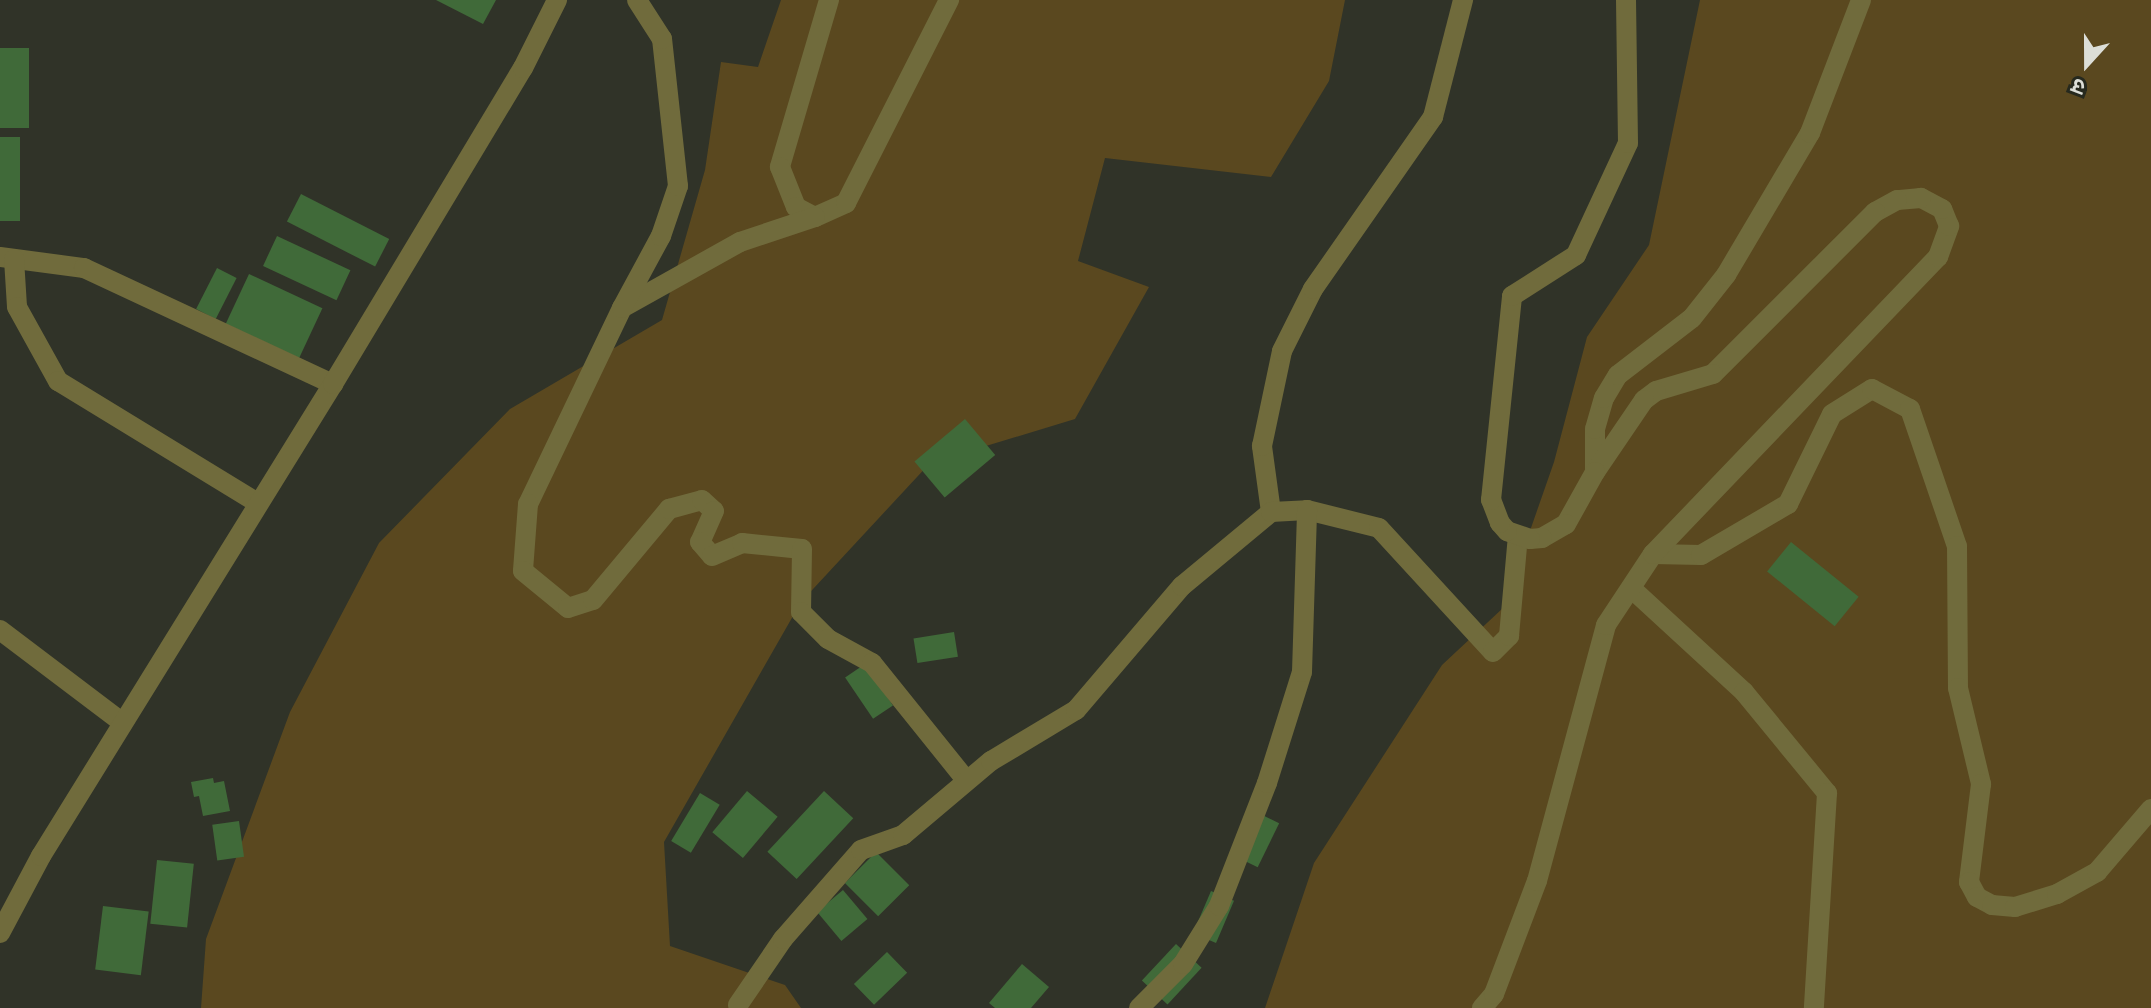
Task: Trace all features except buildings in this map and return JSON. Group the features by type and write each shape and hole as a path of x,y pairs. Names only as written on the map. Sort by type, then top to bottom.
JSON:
{"street":[{"path":"0,933 41,856 333,384 523,68 557,0"},
{"path":"637,0 662,39 678,186 661,236 622,308 528,504 523,571 568,608 593,600 669,509 702,500 714,511 700,542 712,556 742,543 802,549 801,612 828,639 872,663 967,781"},
{"path":"815,217 796,207 780,167 829,0"},
{"path":"622,308 740,242 815,217 846,203 949,0"},
{"path":"1271,512 1262,446 1282,351 1313,289 1433,117 1463,0"},
{"path":"1482,1008 1494,994 1537,881 1606,625 1653,554 1938,257 1949,226 1942,209 1933,202 1909,197 1875,212 1713,374 1656,391 1644,400 1595,472 1566,524 1542,538 1518,535 1500,523 1491,500 1512,296 1576,255 1628,143 1626,0"},
{"path":"1595,472 1595,429 1604,398 1618,375 1692,318 1726,275 1810,133 1861,0"},
{"path":"258,503 58,381 17,307 7,258 84,268 333,384"},
{"path":"1653,554 1701,555 1788,504 1832,414 1872,389 1910,409 1957,546 1958,688 1981,784 1969,882 1977,897 1992,905 2015,907 2057,894 2097,872 2151,809"},
{"path":"1139,1008 1183,964 1219,906 1267,783 1302,672 1307,510"},
{"path":"738,1005 783,939 861,850 903,835 991,761 1076,710 1182,586 1271,512 1307,510 1379,528 1493,652 1509,636 1518,535"},
{"path":"1631,588 1744,692 1827,793 1814,1008"},
{"path":"0,630 123,723"}],"shaded area":[{"path":"781,0 1345,0 1329,81 1271,177 1105,158 1078,261 1149,287 1075,419 930,463 801,602 664,842 670,946 785,985 801,1008 201,1008 206,939 290,712 379,543 510,409 662,320 705,170 721,62 758,67"},
{"path":"1700,0 2151,0 2151,1008 1265,1008 1314,863 1442,665 1503,608 1554,462 1587,337 1649,245"}]}
